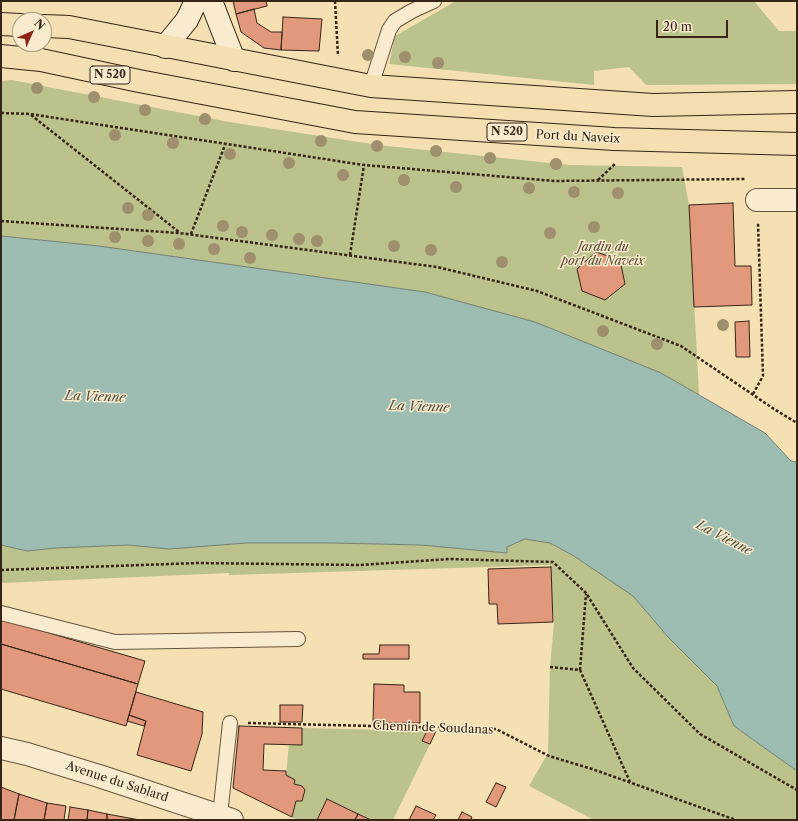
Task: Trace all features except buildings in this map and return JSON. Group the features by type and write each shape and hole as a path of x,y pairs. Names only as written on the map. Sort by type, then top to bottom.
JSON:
{"main road":[{"path":"1,24 12,25"},
{"path":"52,26 69,27 165,47 371,86 653,105 797,102"},
{"name":"Port du Naveix","path":"1,56 41,60 355,122 614,139 797,144"}],"street":[{"path":"165,47 187,20 196,1"},
{"path":"211,1 234,60"},
{"path":"757,200 797,200"},
{"name":"Avenue du Sablard","path":"1,748 92,774 226,818"}],"lane":[{"path":"371,86 389,30 395,21 434,1"},
{"path":"1,613 115,642 298,639"},
{"path":"226,818 230,723"}],"path":[{"path":"335,1 338,60"},
{"path":"1,113 30,114 225,145 364,165 554,181 755,179 763,376 753,394"},
{"path":"30,114 179,233"},
{"path":"190,234 225,145"},
{"path":"597,180 619,159"},
{"path":"350,255 364,165"},
{"path":"1,221 190,234 437,267 537,291 681,346 797,423"},
{"path":"1,570 198,563 360,565 450,559 553,562 586,593 633,668 700,734 797,790"},
{"path":"586,593 580,670 631,782"},
{"path":"550,667 580,670"},
{"name":"Chemin de Soudanas","path":"230,723 496,729 549,756 631,782 736,820"}],"green space":[{"path":"456,1 754,1 779,31 797,31 797,84 646,85 629,67 594,71 594,85 389,64 395,36"},
{"name":"Jardin du port du Naveix","path":"12,80 229,122 378,145 569,165 682,167 689,205 699,395 661,373 535,322 425,292 99,246 1,236 1,81"},
{"path":"525,539 550,543 574,556 633,596 668,637 717,686 734,726 797,771 797,820 594,820 529,786 548,753 550,667 554,623 550,565 229,575 229,573 1,583 1,545 27,551 56,548 128,545 169,549 246,543 332,543 421,545 507,553 507,547"},
{"path":"302,728 427,731 422,741 430,744 393,820 371,820 327,799 317,820 298,820 292,817 296,801 302,801 305,790 302,786 294,784 295,780 286,775 289,744 302,745"}],"water":[{"name":"La Vienne","path":"1,236 99,246 425,292 535,322 661,373 765,433 791,461 797,462 797,771 734,726 717,686 668,637 633,596 574,556 550,543 525,539 507,547 507,553 421,545 332,543 246,543 169,549 128,545 56,548 27,551 1,545"}]}
